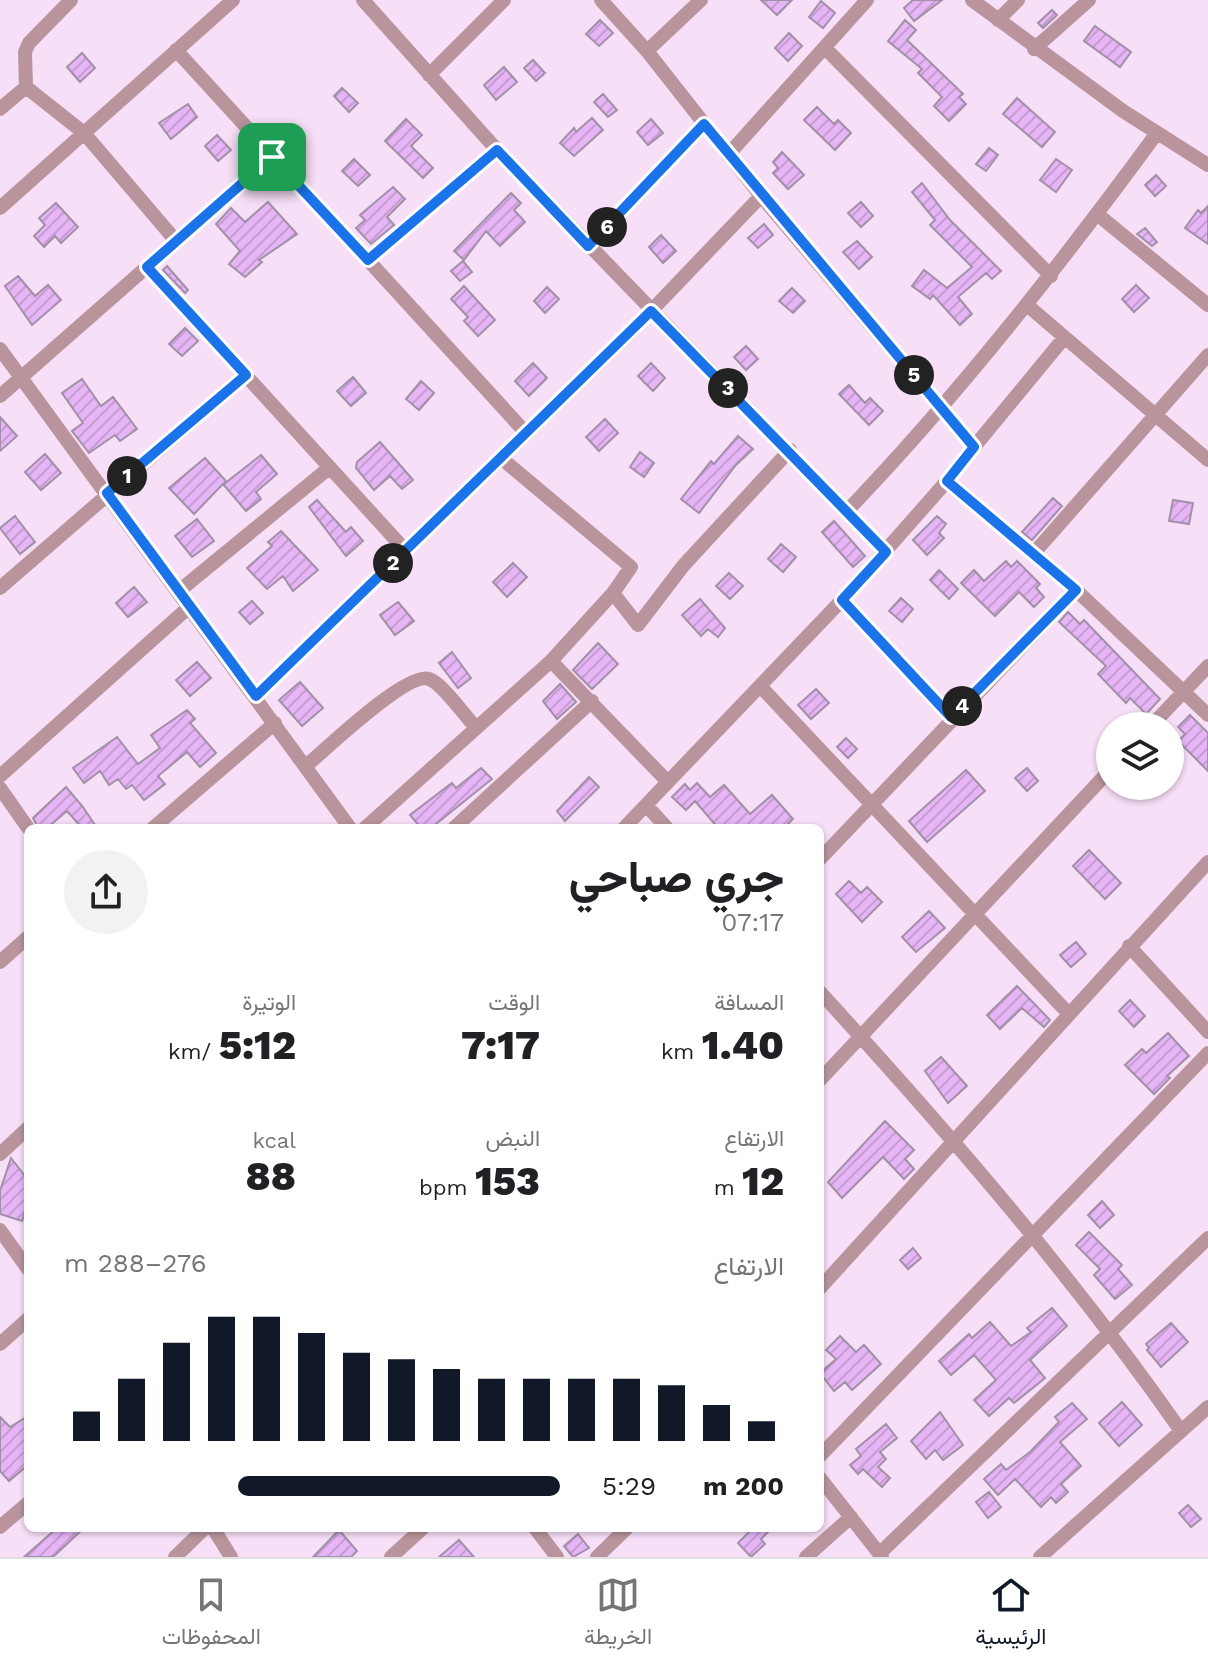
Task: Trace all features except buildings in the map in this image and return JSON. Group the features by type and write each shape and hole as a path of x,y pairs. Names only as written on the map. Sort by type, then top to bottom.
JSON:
{"street":[{"path":"71,0 29,43 25,52 26,87 84,133 176,241"},
{"path":"0,208 233,0"},
{"path":"363,0 497,150 886,552"},
{"path":"429,75 504,0"},
{"path":"601,0 647,51 761,196 974,447"},
{"path":"647,51 701,0"},
{"path":"728,155 867,0"},
{"path":"972,0 1034,49 1208,165"},
{"path":"998,20 1018,0"},
{"path":"1034,49 1089,0"},
{"path":"825,48 1051,276"},
{"path":"176,50 526,433"},
{"path":"0,109 26,87"},
{"path":"588,246 704,124"},
{"path":"847,511 941,408 1051,276 1157,133"},
{"path":"368,260 497,150"},
{"path":"0,396 272,157"},
{"path":"256,696 651,311 761,196"},
{"path":"1097,214 1208,305"},
{"path":"147,267 406,551"},
{"path":"1027,305 1208,460"},
{"path":"628,824 886,552 1064,338"},
{"path":"0,349 347,824"},
{"path":"1034,553 1208,355"},
{"path":"0,588 246,375"},
{"path":"613,593 638,625 683,566 790,450"},
{"path":"369,824 551,661 613,593 631,567 501,458"},
{"path":"179,591 329,468"},
{"path":"947,481 1076,590 1208,715"},
{"path":"824,855 872,807 951,717 1076,590"},
{"path":"842,600 951,717"},
{"path":"0,776 189,607"},
{"path":"551,661 668,782"},
{"path":"1164,712 1208,666"},
{"path":"306,766 397,689 421,678 434,681 476,728"},
{"path":"761,687 1068,1013"},
{"path":"458,824 592,701"},
{"path":"158,824 275,723"},
{"path":"824,1076 1096,785"},
{"path":"0,788 25,824"},
{"path":"646,805 663,824"},
{"path":"824,1284 1208,862"},
{"path":"0,962 24,941"},
{"path":"1129,946 1208,1032"},
{"path":"824,996 1033,1232 1112,1332 1181,1431"},
{"path":"824,1452 1208,1053"},
{"path":"0,1154 24,1132"},
{"path":"0,1230 24,1263"},
{"path":"824,1483 881,1555 1208,1238"},
{"path":"0,1344 24,1323"},
{"path":"1040,1557 1208,1407"},
{"path":"0,1527 24,1506"},
{"path":"806,1557 851,1517"},
{"path":"175,1557 201,1532"},
{"path":"215,1532 231,1557"},
{"path":"391,1557 419,1532"},
{"path":"538,1532 557,1557"},
{"path":"597,1557 623,1532"}],"route":[{"path":"704,124 761,196 974,447 947,481 1076,590 951,717 842,600 886,552 790,450 651,311 256,696 107,493 246,375 147,267 272,157 368,260 497,150 588,246 704,124"}]}
